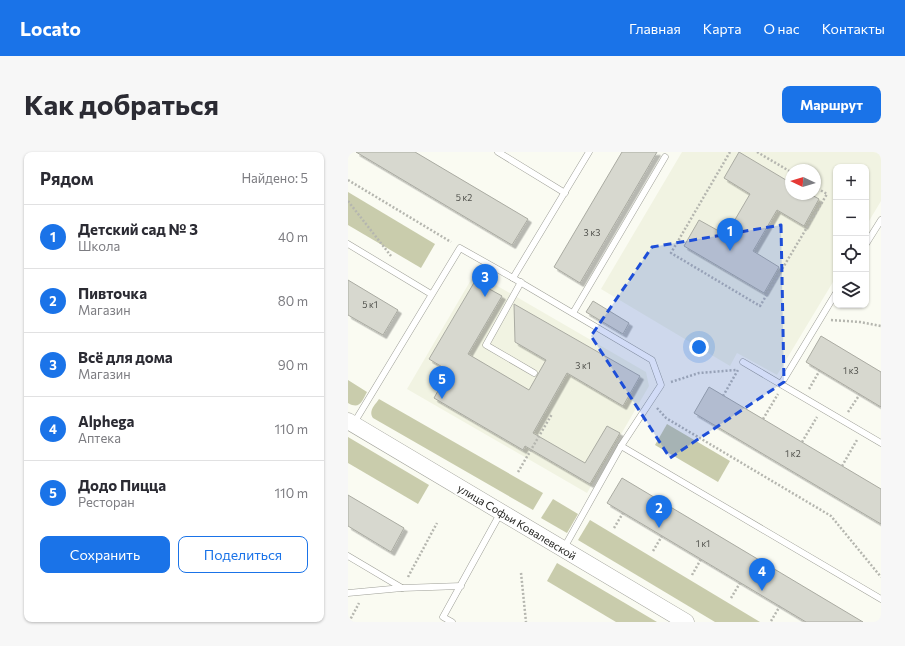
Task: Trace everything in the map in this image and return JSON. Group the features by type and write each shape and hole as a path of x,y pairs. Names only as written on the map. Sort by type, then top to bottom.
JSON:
{"street":[{"name":"улица Софьи Ковалевской","path":"351,423 686,622"}],"lane":[{"path":"498,152 565,193"},
{"path":"513,278 589,152"},
{"path":"573,313 665,157"},
{"path":"869,239 881,220"},
{"path":"348,244 431,294"},
{"path":"351,423 460,248 521,282 652,360 661,385 621,446 564,549"},
{"path":"521,282 486,345 534,373"},
{"path":"782,385 833,298"},
{"path":"743,362 881,443"},
{"path":"621,446 881,599"},
{"path":"452,622 442,619 502,512"},
{"path":"348,556 402,588"},
{"path":"348,593 402,588 461,586"}],"path":[{"path":"730,152 670,253 760,306 827,194 821,190"},
{"path":"757,152 785,168"},
{"path":"348,180 460,248"},
{"path":"348,201 391,257"},
{"path":"820,319 860,322 881,326"},
{"path":"723,396 743,362"},
{"path":"661,385 699,373 739,370"},
{"path":"803,397 820,370"},
{"path":"763,419 782,385"},
{"path":"843,420 860,394"},
{"path":"651,400 666,418 831,516 881,577"},
{"path":"802,442 822,408"},
{"path":"518,472 552,414"},
{"path":"842,466 862,432"},
{"path":"614,528 622,513"},
{"path":"402,588 437,523"},
{"path":"653,551 662,536"},
{"path":"692,575 701,559"},
{"path":"521,573 526,622"},
{"path":"731,598 740,583"},
{"path":"349,622 366,591"},
{"path":"771,621 780,606"}],"highlighted area":[{"path":"781,225 784,382 670,458 591,336 652,247"}],"shaded area":[{"path":"682,152 881,152 881,201 869,221 869,164 833,164 833,282 777,375 737,353 730,366 601,289"},
{"path":"475,273 646,372 649,386 587,493 407,389"}],"green space":[{"path":"348,192 435,244 421,268 348,225"},
{"path":"348,380 367,392 360,404 355,406 348,403"},
{"path":"379,399 543,493 533,510 373,418 371,413"},
{"path":"667,424 730,461 718,482 655,445"},
{"path":"348,437 429,485 418,504 348,463"},
{"path":"553,499 578,514 567,533 541,518"},
{"path":"590,520 760,622 715,622 578,540"},
{"path":"557,563 657,622 616,622 547,581"}],"building":[{"path":"356,152 415,152 528,219 512,245"},
{"path":"622,152 657,152 580,283 554,267"},
{"path":"739,152 785,179 785,200 818,200 804,226 777,210 753,251 779,267 764,293 684,246 699,220 726,235 750,194 724,178"},
{"path":"348,280 398,310 383,335 348,315"},
{"path":"475,281 502,296 468,354 529,390 546,360 515,342 514,304 640,376 623,406 567,373 533,433 585,463 607,426 620,433 590,484 525,446 523,450 434,398 449,371 429,359"},
{"path":"593,301 629,323 623,334 586,312"},
{"path":"821,336 881,372 881,407 806,362"},
{"path":"709,387 881,489 881,524 694,413"},
{"path":"622,478 863,622 806,622 607,503"},
{"path":"348,495 404,528 391,552 348,526"}],"place":[{"name":"Детский сад № 3","path":"730,251"},
{"name":"Всё для дома","path":"485,297"},
{"name":"Додо Пицца","path":"442,399"},
{"name":"Пивточка","path":"659,528"},
{"name":"Alphega","path":"762,591"}]}
